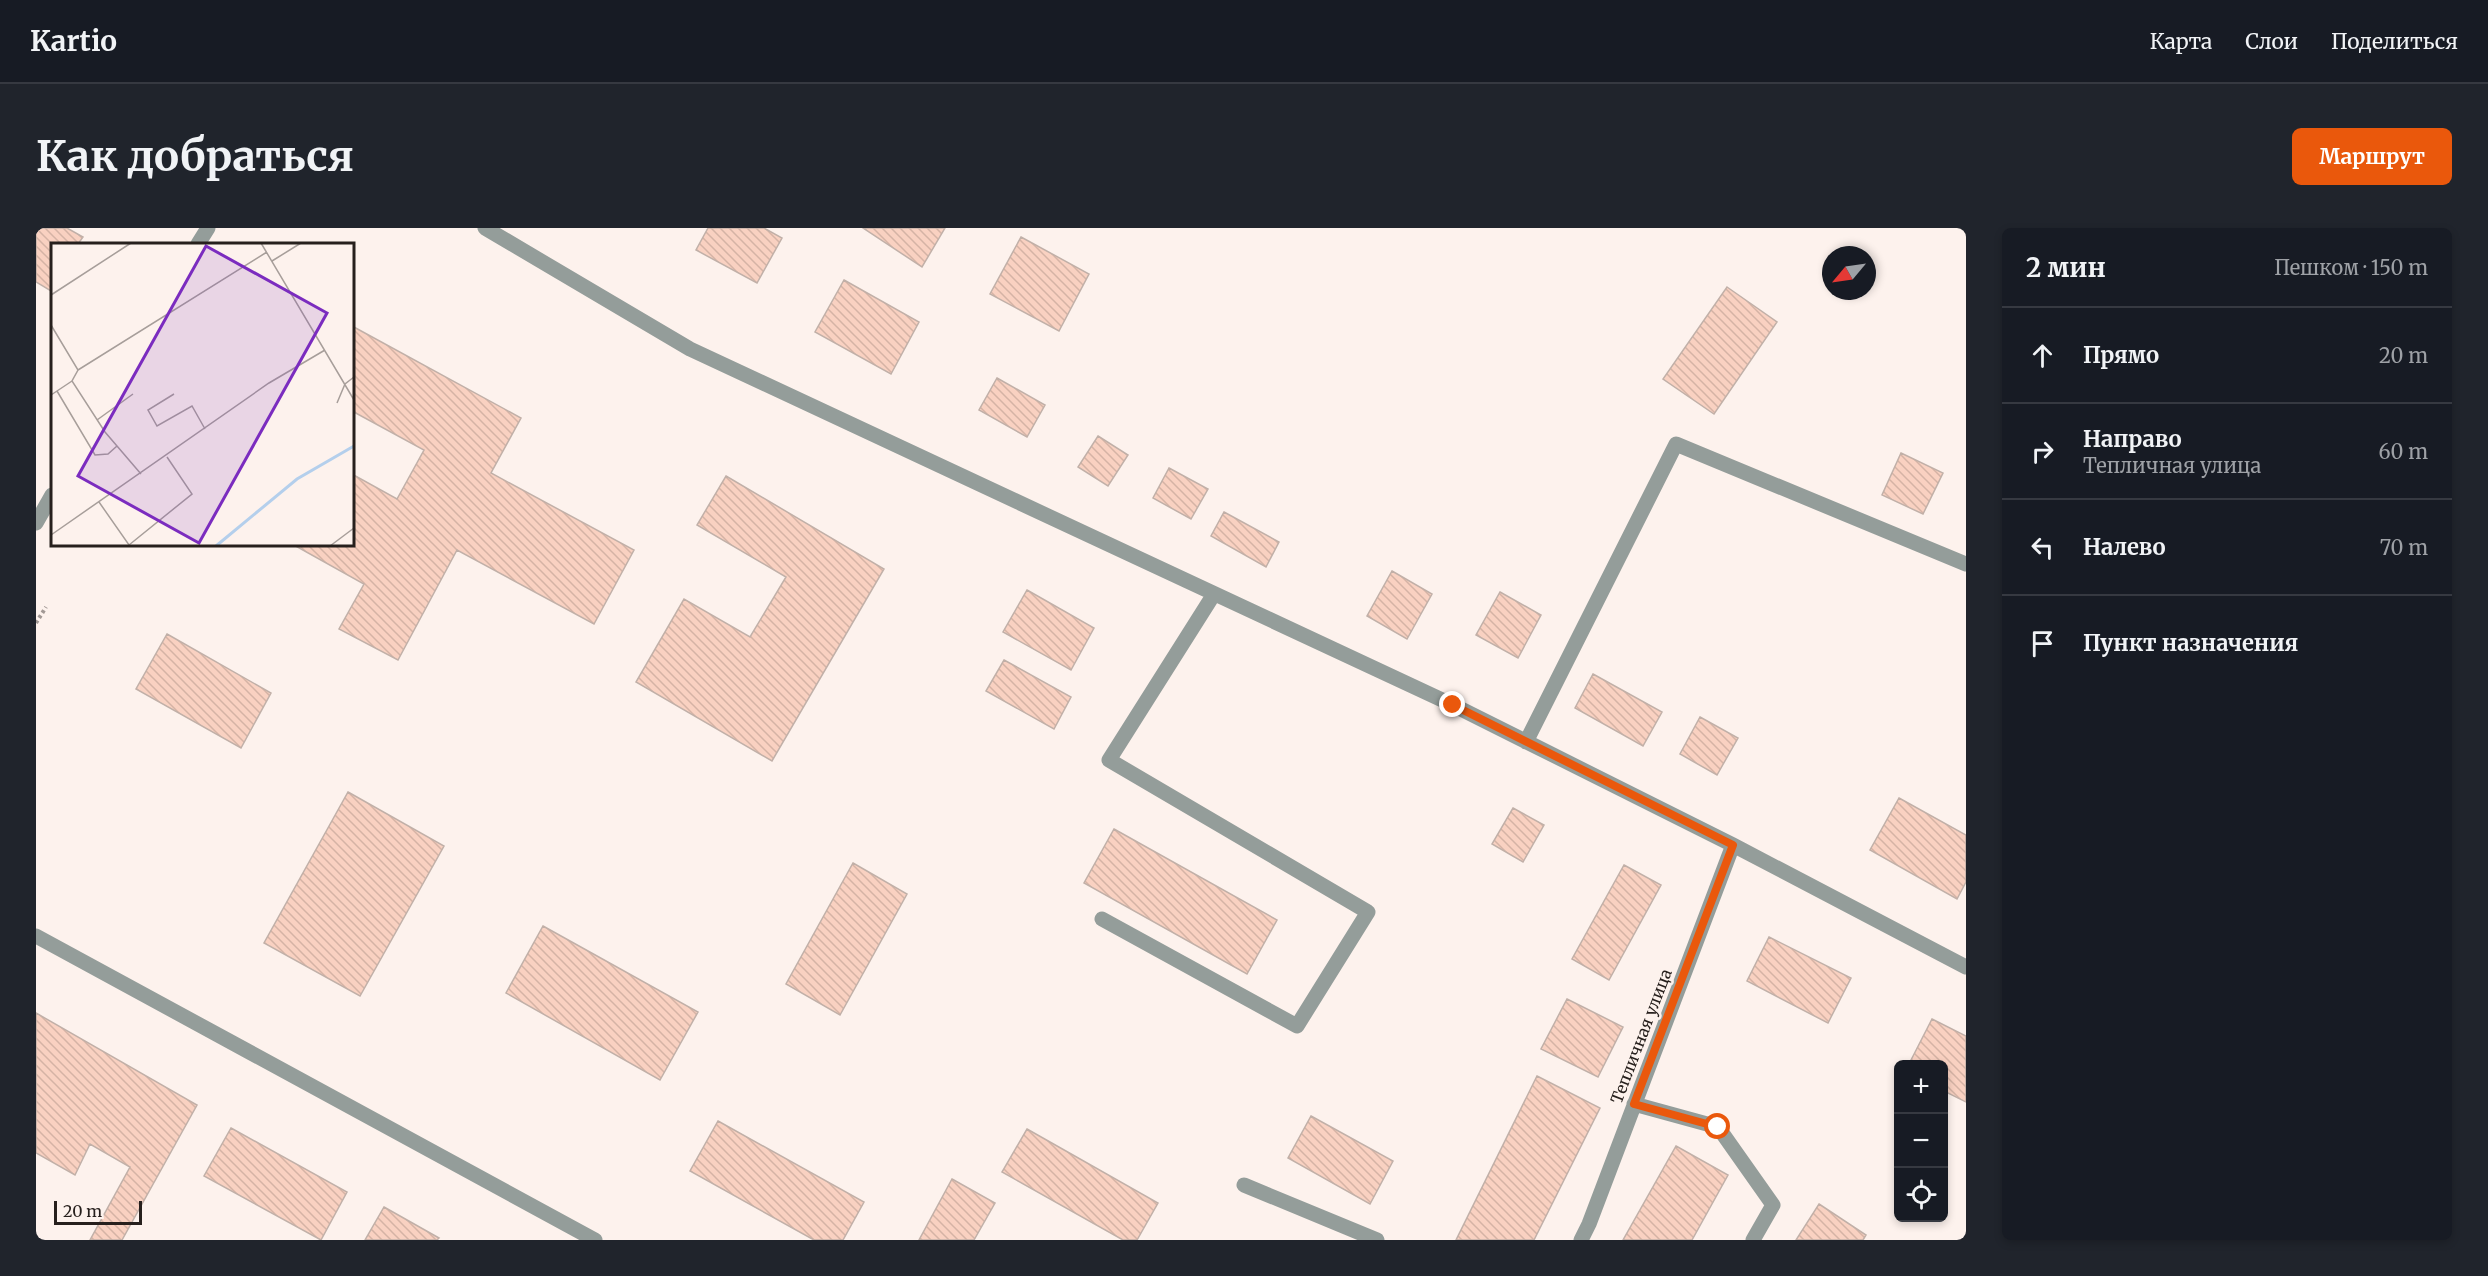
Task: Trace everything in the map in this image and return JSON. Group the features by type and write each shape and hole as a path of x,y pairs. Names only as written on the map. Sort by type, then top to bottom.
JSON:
{"street":[{"path":"199,243 208,228"},
{"path":"485,228 690,349 1453,705 1733,845 1966,967"},
{"path":"1526,742 1676,444 1966,564"},
{"path":"36,523 51,497"},
{"path":"1102,919 1297,1026 1368,912 1109,760 1214,594"},
{"name":"Тепличная улица","path":"1581,1240 1733,845"},
{"path":"36,936 595,1240"},
{"path":"1634,1104 1718,1127 1773,1204 1753,1240"},
{"path":"1244,1185 1377,1240"}],"path":[{"path":"36,623 46,606"}],"building":[{"path":"36,228 67,228 83,237 79,243 51,243 51,291 36,282"},
{"path":"708,228 764,228 782,238 757,283 696,250"},
{"path":"863,228 945,228 922,267"},
{"path":"1021,237 1089,274 1059,331 990,294"},
{"path":"844,280 919,322 891,374 815,332"},
{"path":"1727,287 1777,322 1714,414 1663,379"},
{"path":"354,327 521,418 491,473 634,550 594,624 457,550 398,660 339,629 364,584 296,546 354,546 354,475 397,499 424,450 354,412"},
{"path":"997,378 1045,405 1027,437 979,410"},
{"path":"1098,436 1128,455 1108,486 1078,467"},
{"path":"1901,453 1943,473 1923,514 1882,495"},
{"path":"1169,468 1208,489 1191,519 1153,498"},
{"path":"726,476 884,569 772,761 636,682 684,599 750,637 786,577 697,525"},
{"path":"1224,512 1279,542 1266,567 1211,536"},
{"path":"1392,571 1432,594 1407,639 1367,616"},
{"path":"1027,590 1094,628 1071,670 1003,632"},
{"path":"1500,592 1541,615 1518,658 1476,635"},
{"path":"167,634 271,693 241,748 136,689"},
{"path":"1004,660 1071,697 1054,729 986,691"},
{"path":"1593,674 1662,712 1643,746 1575,708"},
{"path":"1700,717 1738,738 1717,775 1680,754"},
{"path":"348,792 444,846 360,996 264,943"},
{"path":"1899,798 1966,835 1966,882 1957,899 1870,850"},
{"path":"1513,808 1544,825 1523,862 1492,844"},
{"path":"1114,829 1277,920 1247,974 1084,883"},
{"path":"853,863 907,894 840,1015 786,984"},
{"path":"1624,865 1661,885 1609,980 1572,959"},
{"path":"543,926 698,1012 660,1080 506,993"},
{"path":"1769,937 1851,978 1828,1023 1747,981"},
{"path":"1567,999 1623,1027 1598,1077 1541,1049"},
{"path":"36,1013 197,1105 122,1240 90,1240 130,1167 90,1144 75,1175 36,1153"},
{"path":"1932,1019 1966,1036 1966,1102 1948,1093 1948,1060 1911,1060"},
{"path":"1537,1076 1600,1108 1534,1240 1456,1240"},
{"path":"1311,1116 1393,1161 1370,1204 1288,1158"},
{"path":"718,1121 864,1202 843,1240 814,1240 690,1171"},
{"path":"231,1128 347,1192 321,1240 204,1176"},
{"path":"1027,1129 1158,1203 1137,1240 1123,1240 1002,1172"},
{"path":"1676,1146 1728,1175 1692,1240 1623,1240"},
{"path":"952,1179 995,1203 974,1240 919,1240"},
{"path":"1819,1204 1866,1235 1863,1240 1796,1240"},
{"path":"384,1207 439,1238 437,1240 365,1240"}],"route":[{"path":"1453,705 1733,845 1634,1104 1718,1127"}]}
